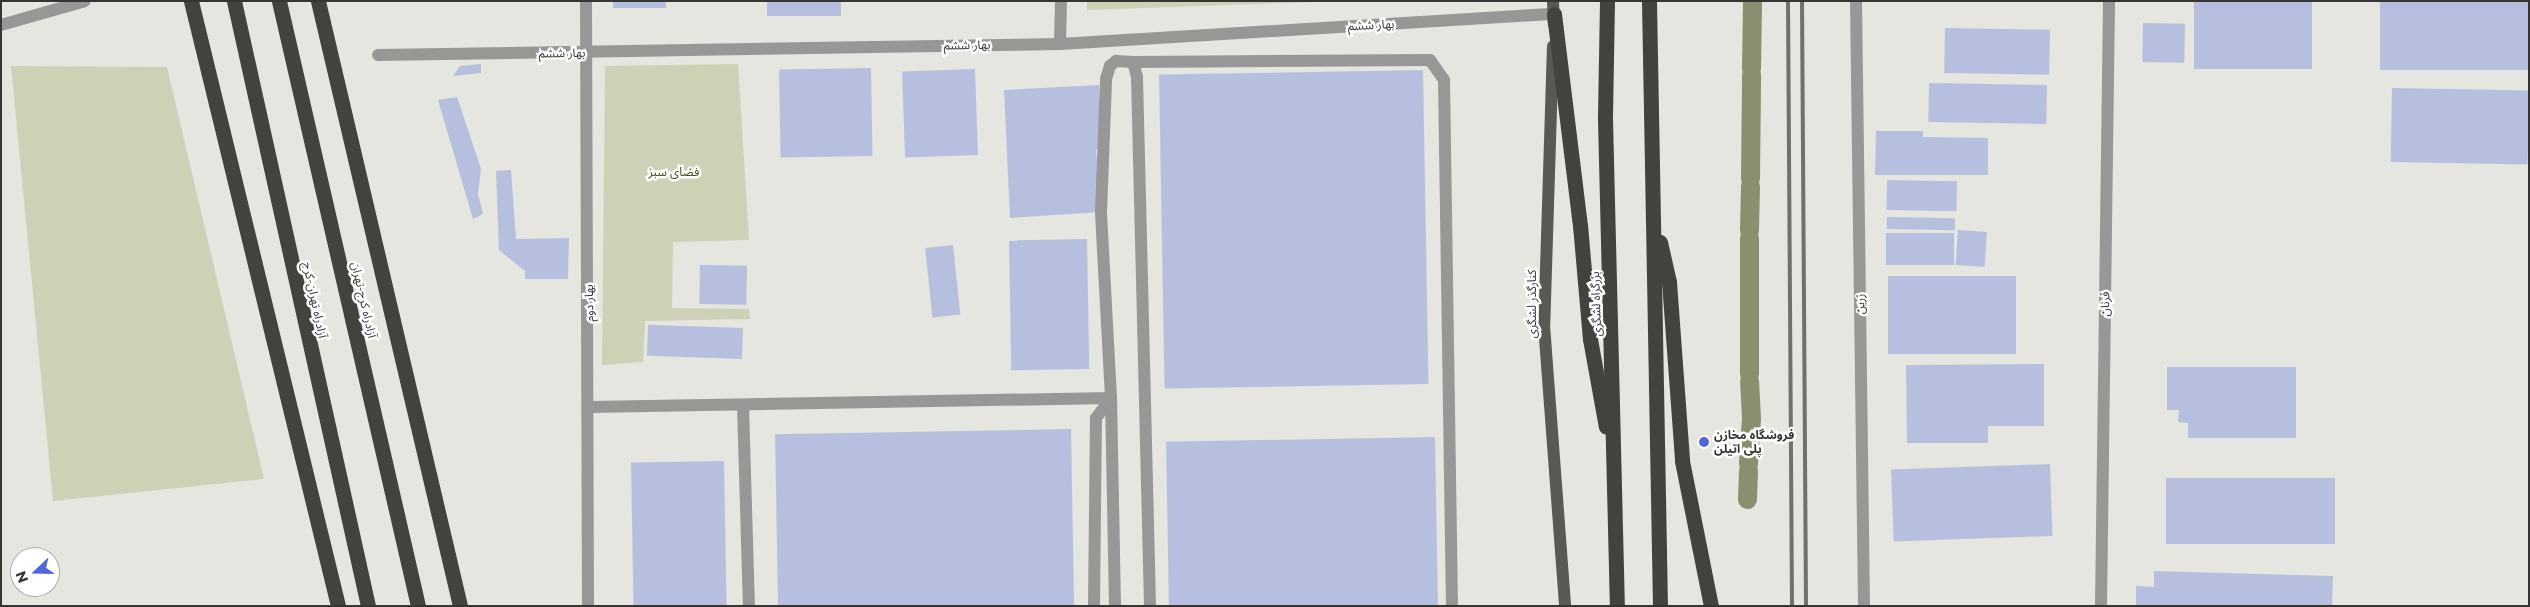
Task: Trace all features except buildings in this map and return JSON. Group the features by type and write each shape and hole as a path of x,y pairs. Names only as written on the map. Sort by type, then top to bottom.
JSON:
{"highway":[{"path":"192,1 338,606"},
{"name":"آزادراه تهران-کرج","path":"234,1 368,606"},
{"name":"آزادراه کرج-تهران","path":"279,1 418,606"},
{"path":"318,1 460,606"},
{"name":"بزرگراه لشگری","path":"1606,1 1605,118 1617,606"},
{"path":"1649,1 1660,606"},
{"path":"1554,8 1580,225 1590,339 1614,486"},
{"path":"1653,208 1669,282 1682,461 1711,606"}],"main road":[{"name":"کنارگذر لشگری","path":"1554,8 1544,325 1565,606"}],"street":[{"path":"1,24 86,1"},
{"name":"بهار دوم","path":"586,1 590,408 588,606"},
{"path":"1060,44 1061,1"},
{"name":"زرین","path":"1856,1 1864,606"},
{"name":"فرنان","path":"2101,606 2110,1"},
{"name":"بهار ششم","path":"378,55 1060,44 1554,8"},
{"path":"1115,606 1111,398 1101,212 1106,80 1110,66 1116,62 1430,60 1444,80 1452,606"},
{"path":"1132,62 1137,77 1150,606"},
{"path":"590,408 1111,398"},
{"path":"1094,606 1096,418 1111,398"},
{"path":"743,406 749,606"}],"green space":[{"path":"1087,1 1342,1 1087,10"},
{"name":"فضای سبز","path":"738,64 749,240 673,242 672,308 749,309 750,319 645,321 643,362 602,365 605,66"},
{"path":"11,66 167,67 264,479 53,501"}],"waterway":[{"path":"1751,68 1752,1"},
{"path":"1750,178 1751,75"},
{"path":"1749,230 1750,186"},
{"path":"1749,238 1749,374"},
{"path":"1748,463 1751,418 1749,381"},
{"path":"1747,499 1748,470"}],"railway":[{"path":"1788,1 1792,606"},
{"path":"1802,1 1806,606"}],"place":[{"name":"فروشگاه مخازن پلی اتیلن","path":"1704,442"}]}
